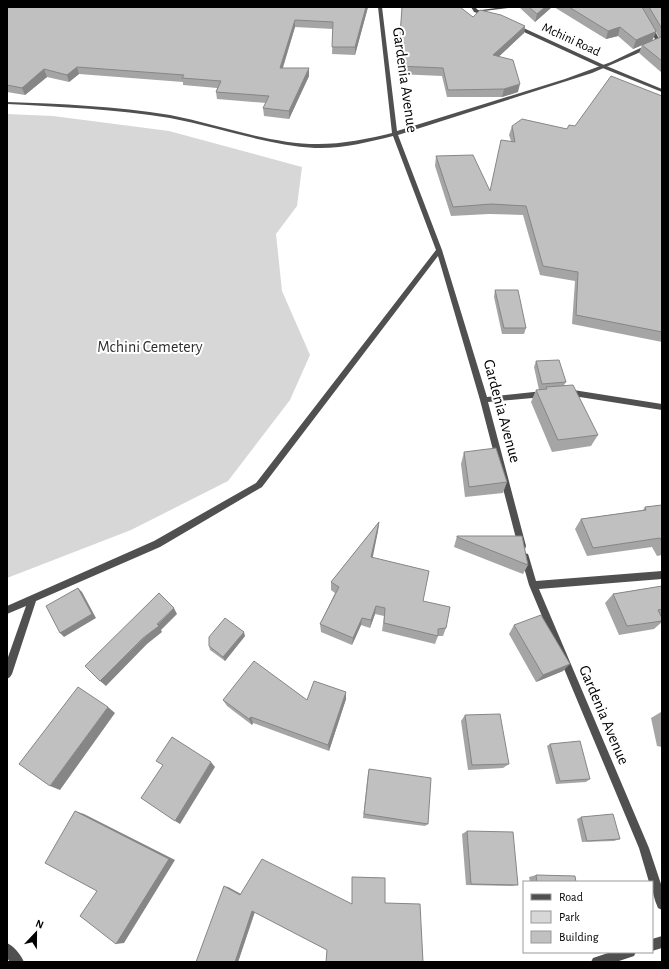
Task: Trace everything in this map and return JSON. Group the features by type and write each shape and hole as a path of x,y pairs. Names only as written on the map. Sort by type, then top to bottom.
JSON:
{"street":[{"name":"Gardenia Avenue","path":"380,7 395,134 439,250 484,400 533,585 644,848 662,904"},
{"path":"472,7 476,11 494,17"},
{"path":"476,11 515,7"},
{"path":"7,103 127,111 171,117 257,136 316,146 344,144 395,134 602,66 655,43 657,39 647,22"},
{"name":"Mchini Road","path":"508,23 602,66 662,91"},
{"path":"7,610 157,544 259,485 439,250"},
{"path":"484,400 567,392 662,407"},
{"path":"533,585 662,575"},
{"path":"7,674 33,598"},
{"path":"7,949 18,962"},
{"path":"597,962 627,953"}],"green space":[{"name":"Mchini Cemetery","path":"7,114 53,116 169,131 302,167 297,206 276,234 282,291 310,355 290,400 228,481 131,530 7,578"}],"building":[{"path":"7,7 366,7 355,47 332,47 333,22 295,20 280,68 309,68 289,111 263,108 269,96 216,92 221,81 182,78 184,75 77,67 67,75 44,69 22,88 7,85"},
{"path":"402,7 460,7 473,17 480,10 501,15 525,26 493,55 513,60 520,84 504,89 448,90 443,68 398,66"},
{"path":"529,7 545,7 537,14"},
{"path":"569,7 642,7 656,31 636,40 620,27 608,31"},
{"path":"649,7 662,7 662,29"},
{"path":"662,34 662,61 642,45 661,37"},
{"path":"611,76 662,96 662,332 576,315 578,272 543,266 526,206 491,204 453,207 436,156 473,155 490,191 501,140 515,142 512,126 522,119 567,129 569,125 575,126"},
{"path":"495,290 518,290 526,328 504,328"},
{"path":"559,360 566,382 542,384 536,361"},
{"path":"573,385 598,435 558,440 536,390 547,389 546,387"},
{"path":"496,448 507,482 469,487 464,452"},
{"path":"662,505 662,542 660,538 593,548 581,519 646,510 645,507"},
{"path":"379,522 371,557 429,571 423,601 450,607 446,628 438,629 438,636 384,623 385,608 376,606 371,620 362,618 353,638 320,624 339,587 331,582"},
{"path":"522,536 528,565 457,537"},
{"path":"662,586 662,609 658,610 662,621 627,626 613,594"},
{"path":"78,588 92,614 60,633 46,606"},
{"path":"159,593 174,608 157,624 159,626 143,638 100,681 85,666"},
{"path":"541,615 570,664 543,675 514,625"},
{"path":"225,618 244,632 223,657 209,646 209,637"},
{"path":"254,661 307,700 314,681 346,692 328,745 251,717 249,719 223,700"},
{"path":"78,687 108,707 50,786 19,764"},
{"path":"500,714 509,764 472,765 465,715"},
{"path":"172,737 211,762 175,821 141,798 163,765 156,761"},
{"path":"580,741 590,779 560,781 550,744"},
{"path":"369,769 431,778 428,824 364,814"},
{"path":"75,811 169,859 116,944 80,916 97,891 45,863"},
{"path":"613,814 620,839 587,841 581,817"},
{"path":"467,831 513,832 518,885 471,884"},
{"path":"262,859 352,904 352,877 385,878 385,903 420,904 423,962 326,962 327,950 252,911 235,962 196,962 224,886 240,895"},
{"path":"536,875 575,876 576,881 537,881"}]}
